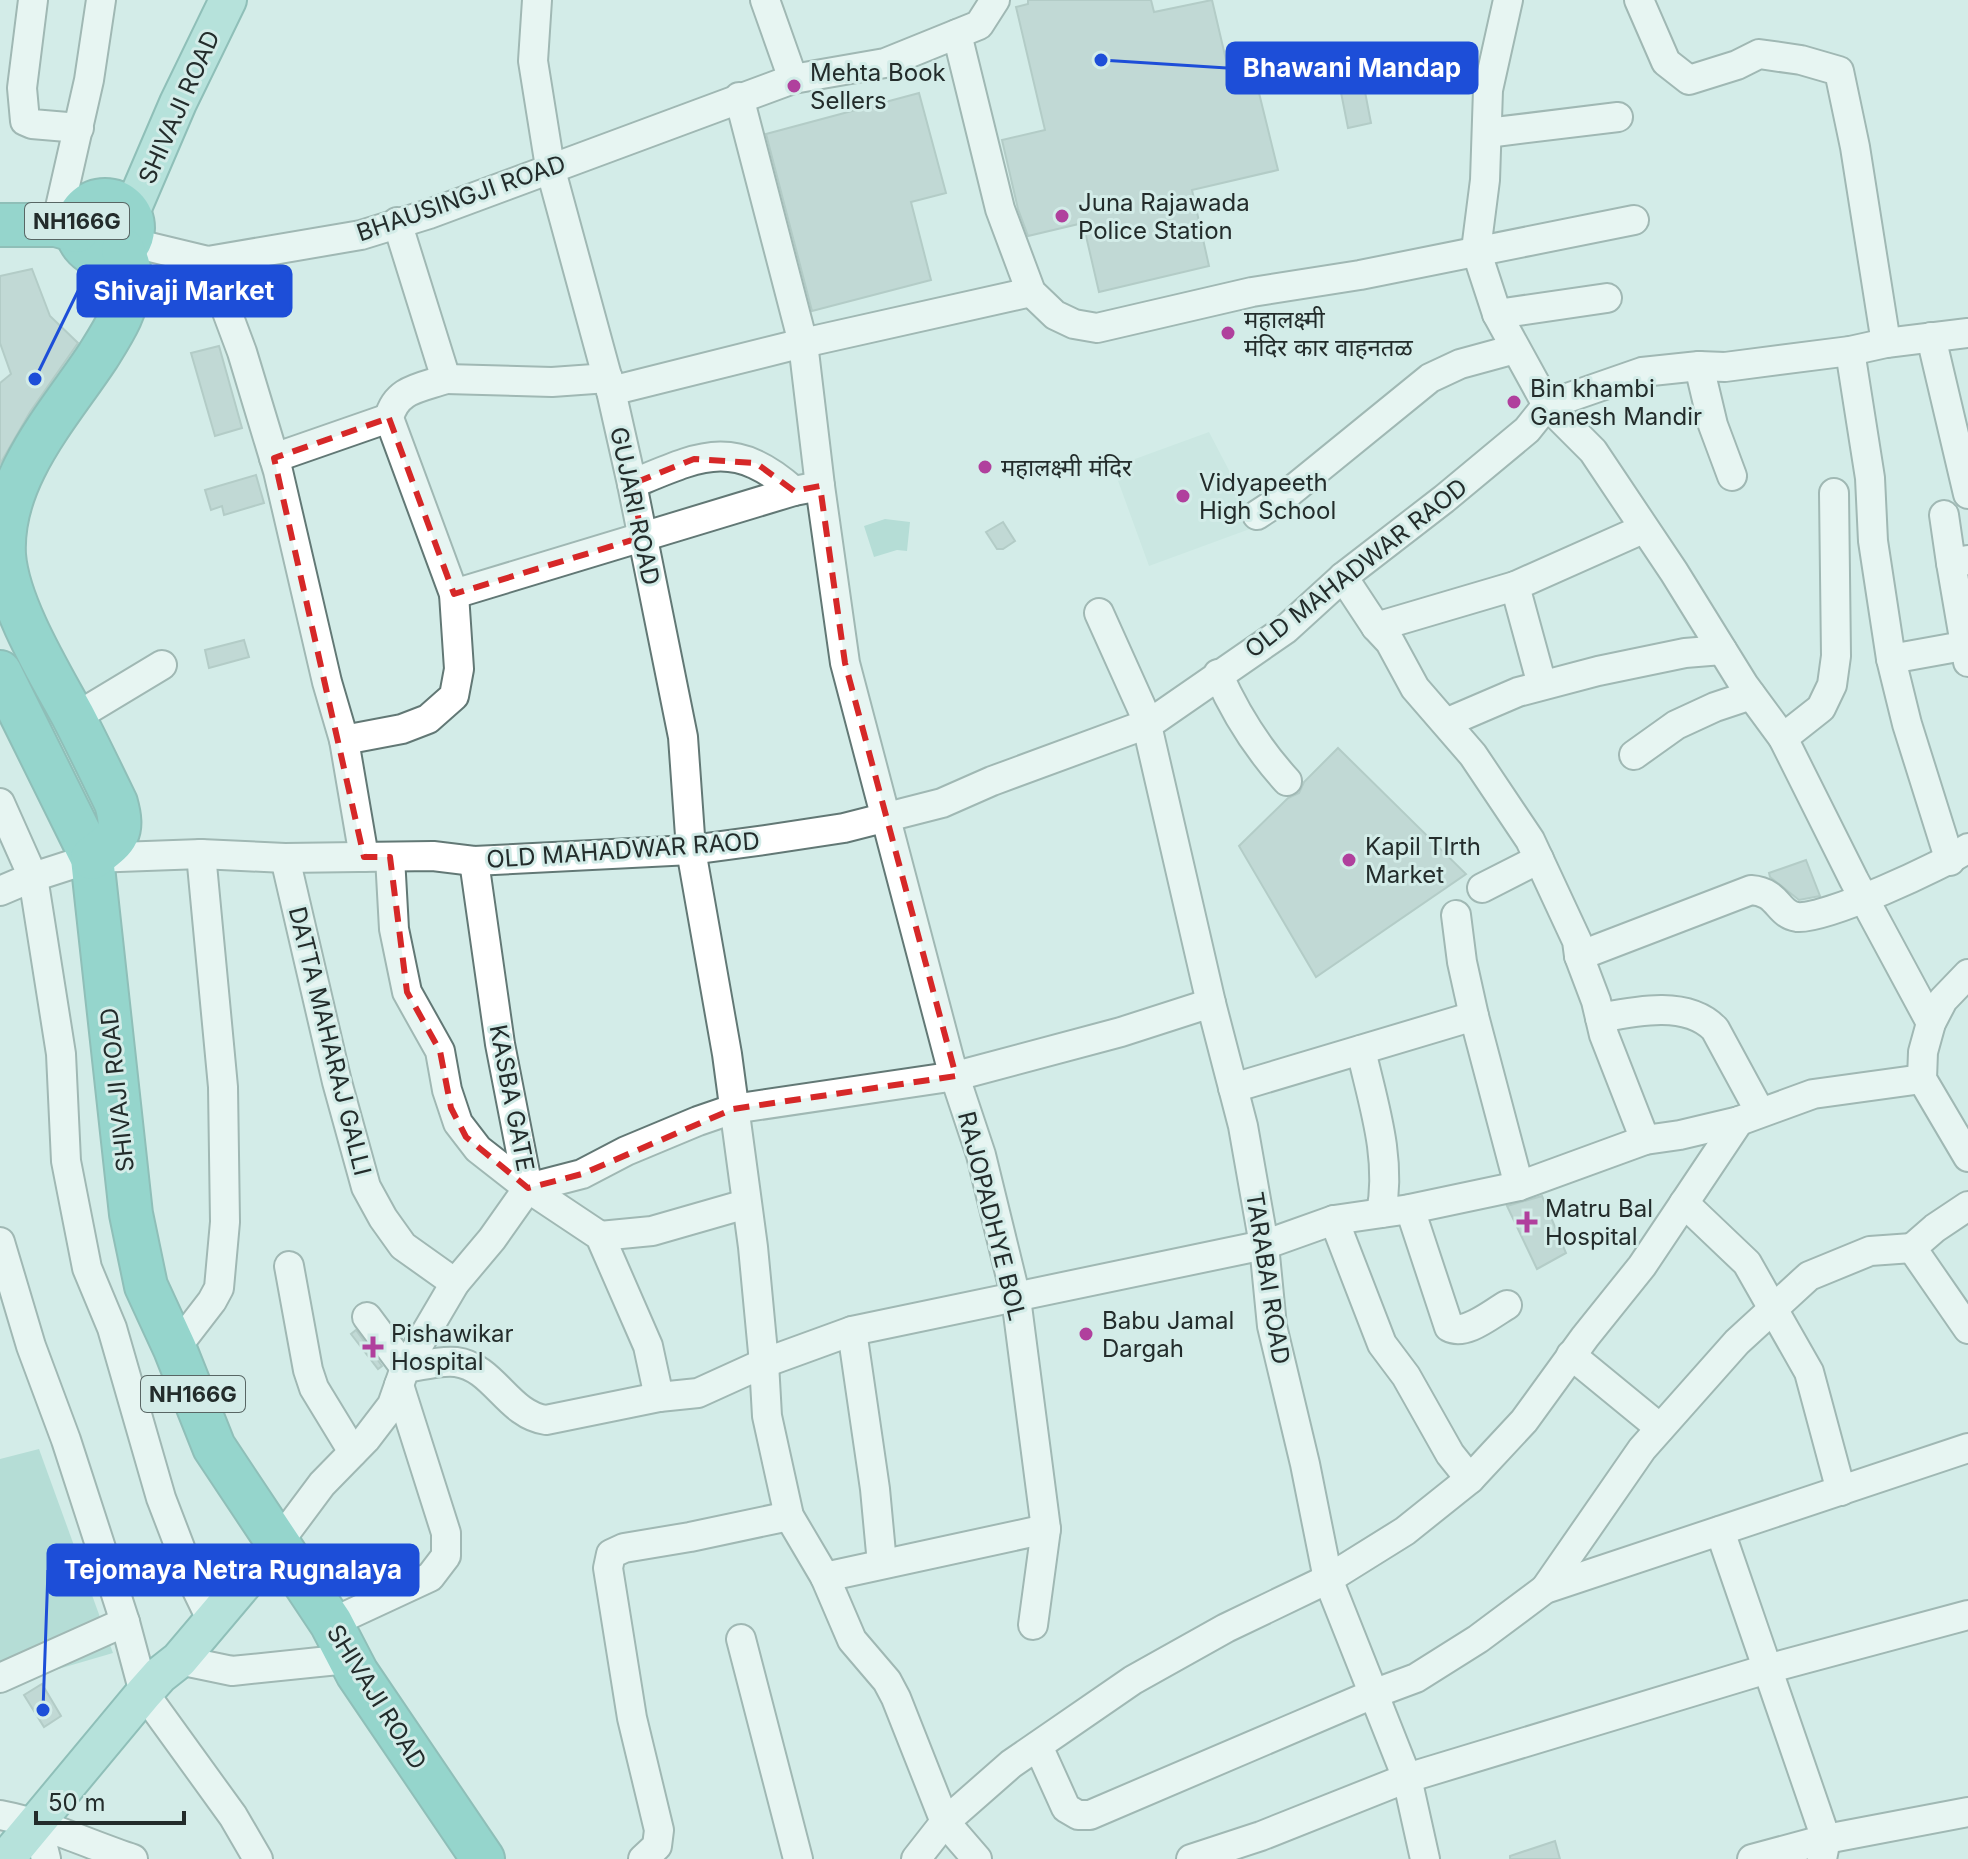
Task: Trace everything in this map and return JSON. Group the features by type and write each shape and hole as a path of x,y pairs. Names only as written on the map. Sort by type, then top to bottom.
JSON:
{"highway":[{"name":"NH166G","path":"0,225 66,228 96,255 115,255 127,236"},
{"name":"NH166G","path":"0,672 92,858 116,839 120,816 74,718 35,645 13,591 4,557 5,526 17,482 39,440 116,329 128,297 131,275 127,236"},
{"name":"SHIVAJI ROAD","path":"92,858 131,1214 146,1286 214,1447 483,1859"}],"main road":[{"name":"SHIVAJI ROAD","path":"127,236 178,103 228,0"},
{"path":"6,1859 144,1693 179,1660 278,1543"}],"street":[{"path":"33,0 22,88 25,121 79,128"},
{"path":"66,228 101,0"},
{"name":"GUJARI ROAD","path":"537,0 533,61 550,167 609,384 683,737 691,850 727,1054 762,1327 767,1416 789,1516 825,1577 852,1640 887,1681 896,1698 945,1822 977,1859"},
{"path":"765,0 793,79"},
{"name":"BHAUSINGJI ROAD","path":"127,236 208,261 361,235 429,214 793,79 885,63 979,25 995,0"},
{"path":"1508,0 1488,90 1485,180 1476,250 1497,314 1547,405 1593,451 1751,695 1783,738 1863,899 1931,1023"},
{"path":"1639,0 1666,62 1689,80 1737,65 1759,54 1801,60 1839,71 1855,147 1886,343"},
{"path":"957,34 1000,209 1031,292 1055,315 1074,324 1097,328 1252,292 1360,275 1634,220"},
{"name":"RAJOPADHYE BOL","path":"739,97 803,343 807,489 845,663 956,1076 981,1155 1016,1298 1046,1529 1033,1625"},
{"path":"1487,133 1618,117"},
{"path":"397,222 446,379"},
{"path":"208,261 242,352 274,458 327,682 377,857 407,992 440,1051 451,1108 466,1137 528,1188 600,1236 648,1346 659,1397"},
{"path":"344,740 402,729 428,719 454,696 459,669 454,594 389,418 392,404 400,396 446,379 609,384 1031,292"},
{"path":"1497,314 1607,298"},
{"path":"1547,405 1642,372 1699,366 1725,367 1968,333"},
{"path":"1931,337 1968,494"},
{"path":"1257,515 1280,500 1430,378 1460,364 1515,349"},
{"path":"1579,956 1751,890 1763,891 1773,897 1786,913 1797,917 1863,899 1959,855 1907,724 1891,659 1873,541 1870,478 1850,351"},
{"path":"1699,366 1713,425 1732,476"},
{"name":"OLD MAHADWAR RAOD","path":"0,891 92,858 201,854 285,858 433,856 474,861 691,850 844,828 942,803 1146,723 1286,629 1343,577 1426,514 1515,440 1547,405"},
{"path":"274,458 389,418"},
{"path":"632,484 709,456 756,463 807,489"},
{"path":"454,594 807,489"},
{"path":"1783,738 1821,708 1832,685 1836,656 1834,493"},
{"path":"1891,659 1967,657 1960,562 1944,515"},
{"path":"1376,627 1515,586 1643,529"},
{"path":"1343,577 1376,627 1390,642 1415,688 1448,722 1530,840 1577,941 1579,956 1619,1079 1645,1140"},
{"path":"1515,586 1542,685"},
{"name":"TARABAI ROAD","path":"1099,613 1146,723 1243,1126 1264,1245 1272,1326 1328,1579 1407,1778 1425,1859"},
{"path":"1448,722 1542,685 1685,653 1722,650"},
{"path":"74,718 162,665"},
{"path":"1218,674 1238,718 1263,755 1287,781"},
{"path":"1634,755 1676,725 1751,695"},
{"path":"0,803 33,877 61,1054 66,1161 87,1268 112,1328 161,1498 211,1619"},
{"path":"175,1349 219,1288 225,1222 223,1087 201,854"},
{"name":"DATTA MAHARAJ GALLI","path":"285,858 337,1082 366,1187 403,1246 455,1283"},
{"path":"1482,888 1539,859"},
{"name":"KASBA GATE","path":"278,1543 322,1484 392,1405 402,1376 455,1283 492,1239 528,1188 500,1044 474,861"},
{"path":"1456,915 1474,1016 1519,1186"},
{"path":"1968,974 1943,1000 1931,1023 1923,1052 1922,1079 1968,1157"},
{"path":"528,1188 582,1174 626,1151 733,1109 956,1076 1121,1032 1211,1003"},
{"path":"1600,1018 1661,1009 1705,1019 1715,1029 1750,1116"},
{"path":"1233,1088 1474,1016"},
{"path":"1361,1050 1381,1137 1386,1187 1381,1213"},
{"path":"402,1376 453,1361 468,1365 488,1379 517,1408 532,1418 546,1420 659,1397 698,1393 764,1363 852,1331 1264,1245 1334,1220 1410,1209 1519,1186 1645,1140 1680,1135 1750,1116 1813,1094 1922,1079"},
{"path":"916,1859 945,1822 1011,1764 1147,1672 1226,1628 1328,1579 1405,1531 1470,1479 1524,1421 1571,1355 1642,1266 1684,1203 1750,1116"},
{"path":"1684,1203 1747,1263 1809,1372 1841,1491"},
{"path":"600,1236 652,1231 746,1204"},
{"path":"1545,1589 1642,1449 1737,1342 1809,1276 1870,1251 1912,1248 1968,1206"},
{"path":"1410,1209 1449,1327 1464,1330 1507,1305"},
{"path":"1334,1220 1382,1344 1406,1376 1450,1454 1470,1479"},
{"path":"0,1244 31,1346 66,1440 125,1622 144,1693 233,1816 258,1859"},
{"path":"1912,1248 1968,1329"},
{"path":"289,1266 314,1388 353,1452"},
{"path":"179,1660 232,1671 339,1641 430,1577 446,1556 446,1533 402,1376 367,1317"},
{"path":"852,1331 881,1553"},
{"path":"1571,1355 1660,1428"},
{"path":"1038,1746 1066,1808 1078,1815 1090,1815 1416,1678 1478,1639 1545,1589 1968,1448"},
{"path":"643,1859 657,1846 659,1830 632,1718 616,1578 608,1560 617,1550 789,1516"},
{"path":"825,1577 1046,1529"},
{"path":"1720,1531 1824,1849"},
{"path":"1191,1859 1261,1836 1407,1778 1767,1669 1968,1615"},
{"path":"0,1678 125,1622"},
{"path":"741,1639 798,1859"},
{"path":"971,1799 983,1859"},
{"path":"1752,1859 1824,1849 1968,1812"},
{"path":"0,1815 37,1823 133,1859"},
{"path":"37,1823 46,1859"}],"highlighted area":[{"path":"389,418 454,594 642,537 632,484 694,459 756,463 794,491 820,486 845,663 956,1076 733,1109 582,1174 528,1188 466,1137 451,1108 440,1051 407,992 390,857 364,857 274,458"}],"shaded area":[{"name":"Vidyapeeth High School","path":"1209,432 1258,526 1149,566 1113,467"},
{"path":"885,519 910,522 907,551 897,550 874,557 864,526"},
{"path":"39,1449 113,1653 0,1686 0,1459"}],"building":[{"path":"1028,0 1151,0 1154,12 1212,0 1227,64 1251,59 1253,65 1356,45 1371,123 1348,128 1337,72 1293,81 1294,87 1259,93 1278,170 1192,190 1209,266 1099,292 1083,223 1028,236 1018,209 1002,140 1045,130 1016,7 1028,4"},
{"path":"919,93 946,193 911,202 931,280 812,311 766,134"},
{"path":"32,269 50,316 78,343 30,412 0,464 0,383 11,374 0,343 0,276"},
{"path":"219,346 242,428 215,436 191,353"},
{"path":"256,475 264,503 224,515 222,506 211,510 205,490"},
{"path":"1003,522 1015,541 1003,549 997,549 986,532"},
{"path":"244,640 249,657 209,668 205,650"},
{"name":"Kapil TIrth Market","path":"1338,748 1466,874 1316,977 1239,846 1288,798 1299,793 1304,782"},
{"path":"1806,860 1820,896 1799,900 1769,873"},
{"path":"1542,1196 1566,1253 1537,1269 1507,1206"},
{"path":"356,1330 382,1366 378,1369 351,1334"},
{"path":"42,1684 61,1716 44,1727 24,1695"},
{"path":"1555,1841 1560,1859 1510,1859 1510,1856"}],"place":[{"name":"Bhawani Mandap","path":"1101,60"},
{"name":"Mehta Book Sellers","path":"794,86"},
{"name":"Juna Rajawada Police Station","path":"1062,216"},
{"name":"महालक्ष्मी मंदिर कार वाहनतळ","path":"1228,333"},
{"name":"Shivaji Market","path":"35,379"},
{"name":"Bin khambi Ganesh Mandir","path":"1514,402"},
{"name":"महालक्ष्मी मंदिर","path":"985,467"},
{"name":"Vidyapeeth High School","path":"1183,496"},
{"name":"Kapil TIrth Market","path":"1349,860"},
{"name":"Matru Bal Hospital","path":"1527,1222"},
{"name":"Babu Jamal Dargah","path":"1086,1334"},
{"name":"Pishawikar Hospital","path":"373,1347"},
{"name":"Tejomaya Netra Rugnalaya","path":"43,1710"}]}
